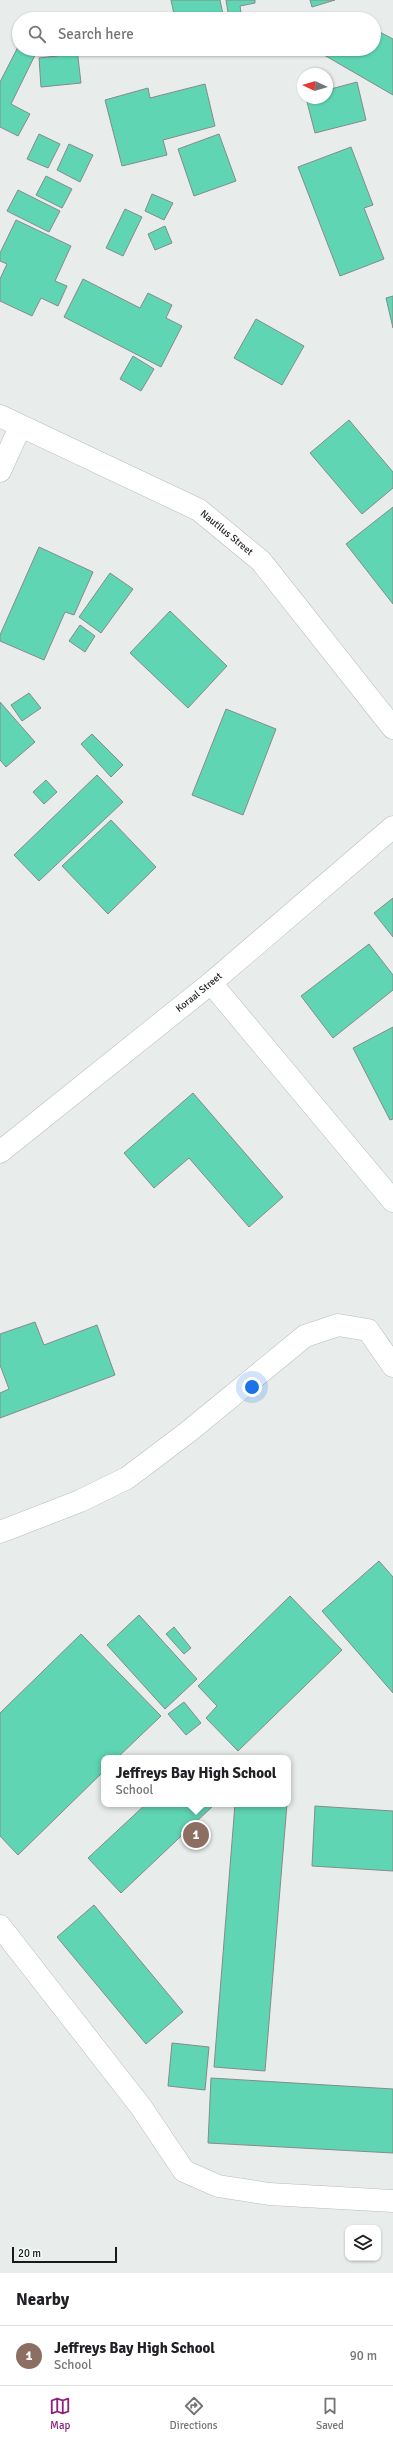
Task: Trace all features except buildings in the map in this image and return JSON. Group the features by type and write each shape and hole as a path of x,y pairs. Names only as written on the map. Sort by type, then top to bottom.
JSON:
{"street":[{"name":"Nautilus Street","path":"0,416 20,427 199,510 261,561 393,728"},
{"path":"0,471 20,427"},
{"name":"Koraal Street","path":"0,1152 211,983 393,827"},
{"path":"211,983 393,1201"},
{"path":"0,1532 80,1501 127,1478 188,1432 305,1336 338,1325 368,1330 393,1366"},
{"path":"0,1926 141,2107 184,2171 218,2186 262,2193 393,2200"}],"place":[{"name":"Jeffreys Bay High School","path":"196,1835"}]}
